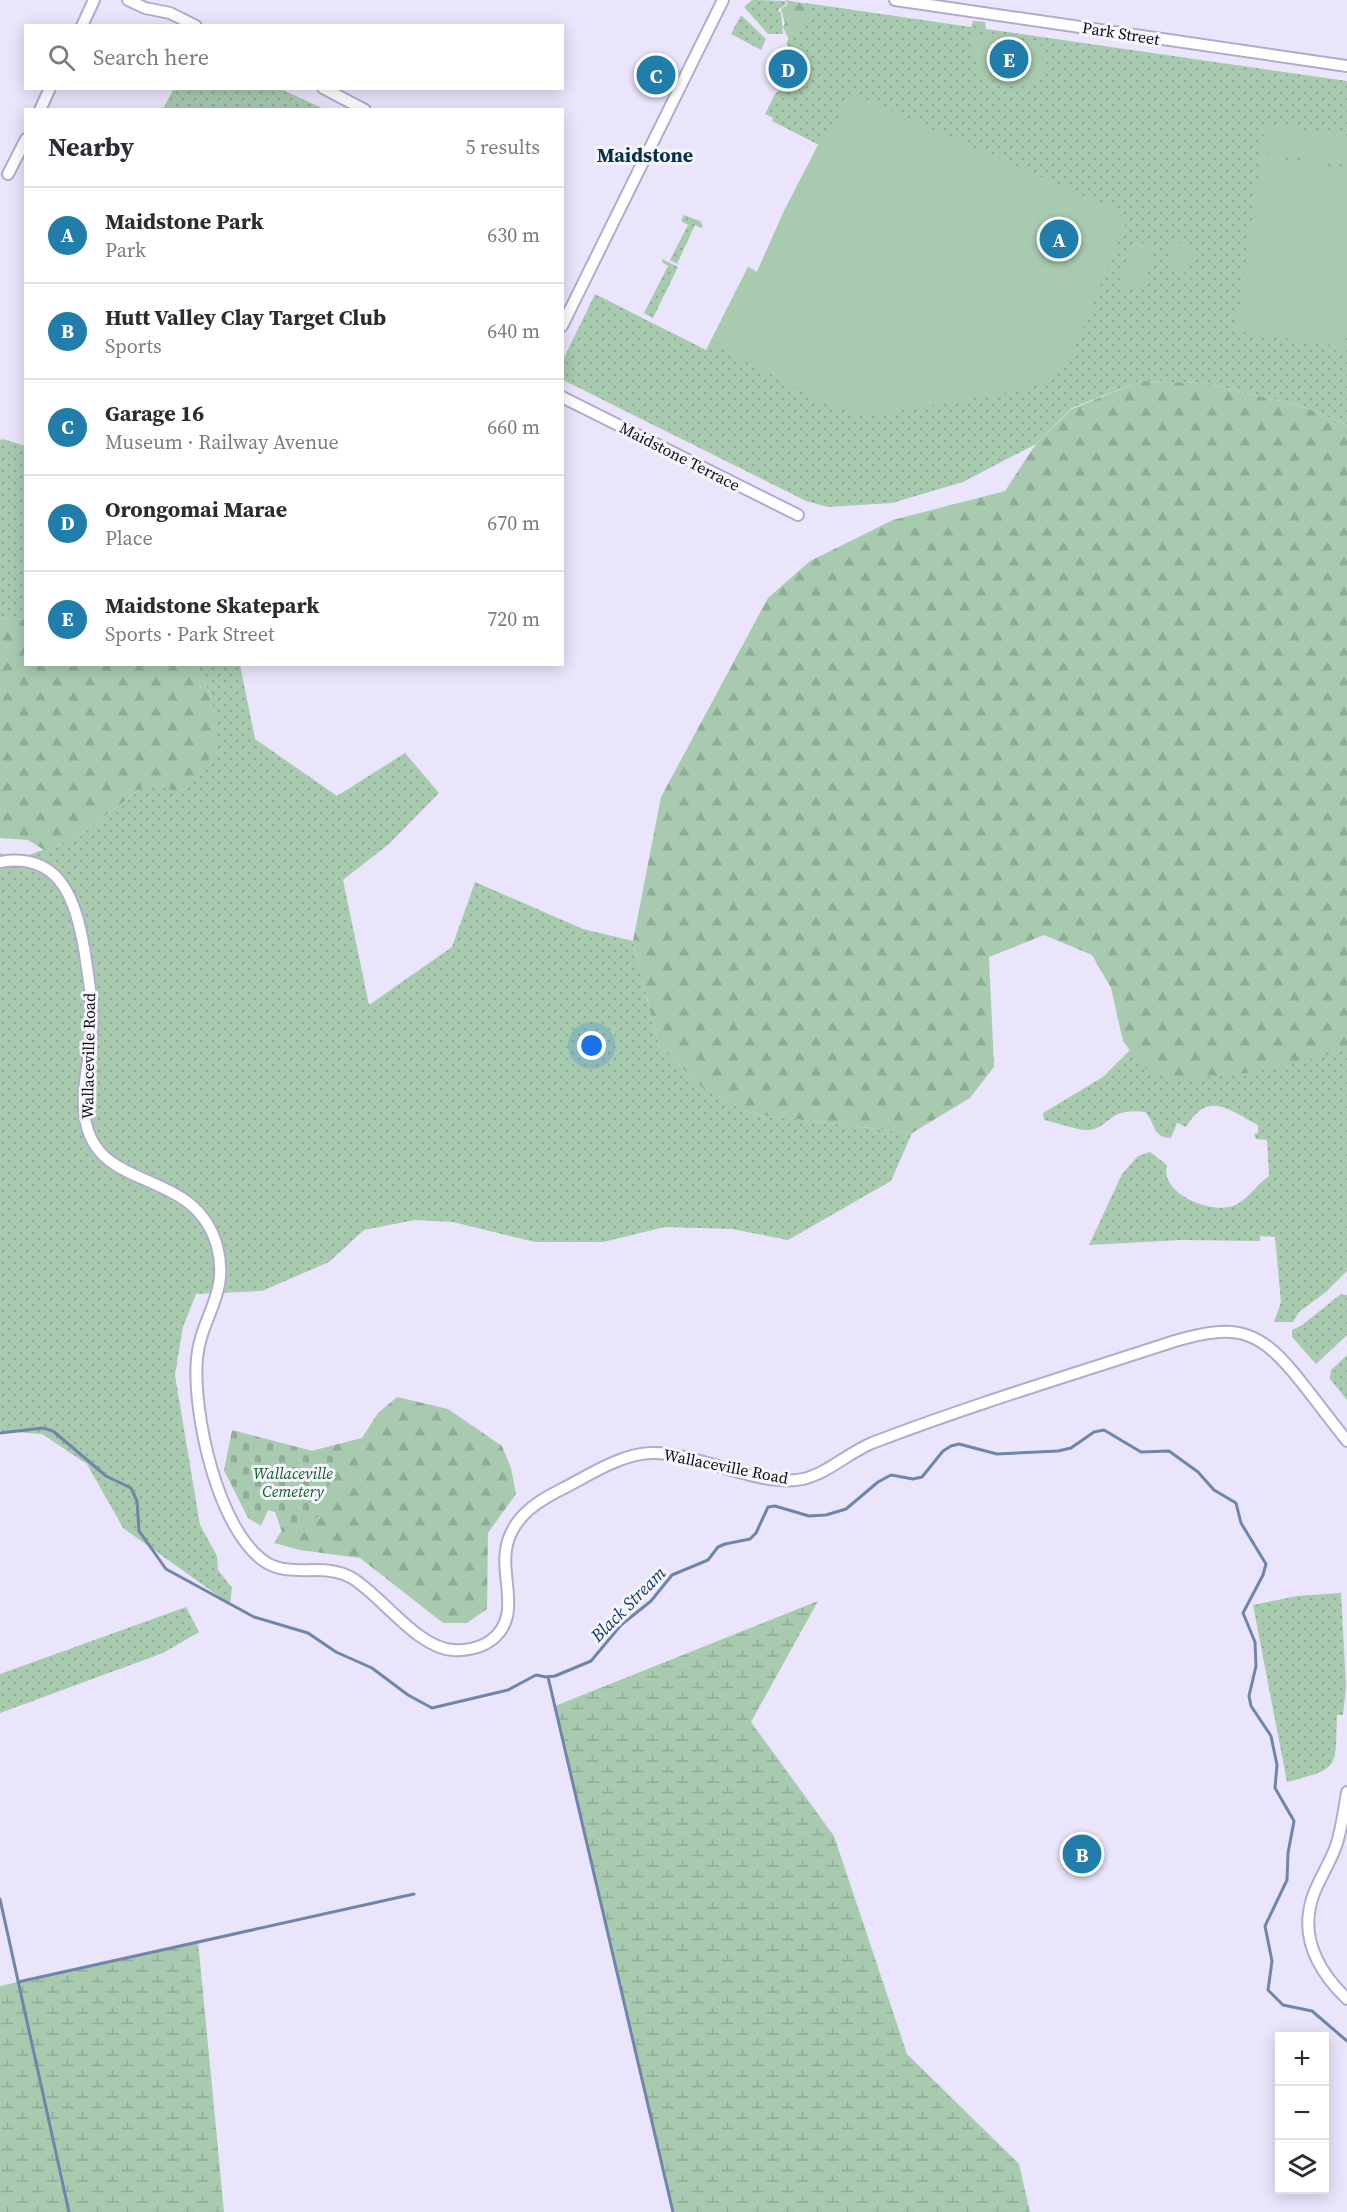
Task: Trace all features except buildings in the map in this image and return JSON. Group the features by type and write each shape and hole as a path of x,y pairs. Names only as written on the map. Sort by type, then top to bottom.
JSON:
{"street":[{"path":"82,24 94,0"},
{"path":"128,0 144,8 170,13 192,24"},
{"path":"564,322 723,0"},
{"name":"Park Street","path":"895,0 1347,66"},
{"path":"41,108 49,90"},
{"path":"327,90 361,108"},
{"path":"8,174 24,143"},
{"name":"Maidstone Terrace","path":"564,398 798,515"},
{"name":"Wallaceville Road","path":"0,862 15,859 43,867 56,876 67,890 76,909 92,997 93,1020 84,1114 95,1144 122,1170 174,1191 190,1202 205,1219 216,1242 221,1284 199,1348 197,1375 206,1441 222,1503 247,1543 268,1563 284,1569 322,1569 345,1574 370,1591 422,1637 443,1649 462,1650 481,1645 494,1638 506,1622 510,1604 505,1566 506,1545 512,1531 527,1511 561,1490 642,1454 658,1453 779,1479 803,1479 872,1443 1125,1358 1203,1333 1218,1332 1245,1335 1272,1347 1347,1441"},
{"path":"1347,1792 1336,1845 1313,1895 1308,1924 1308,1937 1319,1964 1331,1982 1347,1999"}],"green space":[{"path":"752,0 785,1 786,4 778,10 781,13 783,34 768,34 744,7"},
{"path":"785,0 813,5 808,23 789,40 783,27 785,23 781,9 788,4"},
{"path":"806,3 971,27 973,21 985,22 986,29 1347,81 1347,425 1299,405 1202,383 1140,381 1072,408 1036,444 963,482 892,503 828,507 806,501 564,380 564,358 595,294 706,350 748,267 757,272 784,211 819,145 772,121 773,118 765,114 775,94 808,67 786,44"},
{"path":"741,15 766,39 761,50 731,34"},
{"path":"973,35 1041,45 1042,75 1036,80 1022,83 979,78 975,71 978,63 971,50"},
{"path":"173,90 283,90 322,108 164,108"},
{"path":"851,93 1129,216 1066,367 1029,389 872,415 835,408 710,343 748,267 757,272 784,211 821,139 834,128"},
{"path":"1265,124 1347,136 1347,165 1261,152"},
{"path":"1261,156 1347,169 1345,347 1236,331"},
{"path":"684,215 700,221 703,226 701,228 695,225 677,264 670,260 688,225 681,221"},
{"path":"1134,240 1156,248 1139,292 1118,283"},
{"path":"1174,241 1194,248 1186,273 1165,265"},
{"path":"662,259 678,267 653,318 644,313 668,266 662,262"},
{"path":"1140,381 1202,383 1299,405 1347,425 1347,1050 1255,1072 1179,1080 1143,1068 1123,1041 1111,988 1092,955 1044,935 989,957 994,1067 970,1098 912,1133 751,1114 702,1087 659,1046 633,941 661,797 768,598 810,561 893,520 1005,491 1036,444 1072,409"},
{"path":"0,440 24,446 24,620 0,618"},
{"path":"0,618 24,620 24,666 196,666 213,700 215,752 181,792 147,784 77,837 44,850 28,840 0,838"},
{"path":"196,666 240,666 255,739 337,796 405,753 439,793 389,844 343,880 369,1005 452,947 475,882 583,929 633,941 659,1046 702,1087 751,1114 912,1133 891,1181 788,1240 732,1229 665,1227 603,1242 535,1242 453,1222 415,1220 364,1230 329,1262 262,1291 196,1294 183,1327 175,1375 200,1525 217,1556 218,1570 232,1588 230,1604 123,1528 87,1464 42,1434 0,1431 0,853 16,860 77,837 147,784 213,700"},
{"path":"1347,1042 1347,1271 1326,1292 1299,1312 1293,1322 1274,1322 1281,1302 1275,1237 1260,1236 1260,1241 1181,1240 1089,1245 1122,1174 1138,1156 1150,1152 1167,1165 1167,1175 1171,1184 1188,1199 1200,1204 1223,1208 1238,1204 1269,1176 1267,1140 1256,1139 1254,1134 1258,1133 1258,1125 1219,1106 1202,1109 1186,1127 1177,1123 1171,1138 1157,1133 1145,1112 1124,1112 1089,1130 1044,1120 1043,1113 1103,1077 1134,1046"},
{"path":"1341,1294 1347,1295 1347,1335 1316,1364 1292,1337 1292,1330 1302,1325"},
{"path":"1347,1355 1347,1400 1330,1379 1331,1370"},
{"path":"397,1397 448,1409 502,1446 511,1468 516,1494 488,1533 487,1609 467,1623 443,1623 360,1558 300,1550 274,1543 290,1517 311,1451 362,1438 378,1413"},
{"name":"Wallaceville Cemetery","path":"232,1430 336,1457 322,1513 298,1533 282,1532 275,1512 268,1510 261,1526 248,1518 224,1470"},
{"path":"1341,1593 1346,1686 1343,1715 1337,1715 1335,1756 1326,1769 1287,1782 1253,1605 1297,1596"},
{"path":"818,1601 751,1722 834,1836 907,2054 1019,2164 1030,2212 673,2212 555,1706"},
{"path":"186,1607 199,1632 163,1653 0,1713 0,1674"},
{"path":"198,1941 224,2212 0,2212 0,1986"}],"waterway":[{"name":"Black Stream","path":"0,1433 43,1428 53,1431 106,1476 131,1488 137,1501 139,1531 166,1569 254,1617 308,1633 336,1652 372,1668 408,1695 432,1708 508,1690 536,1675 555,1676 591,1661 621,1625 651,1601 672,1575 708,1560 718,1547 750,1539 756,1533 768,1507 775,1506 809,1516 826,1515 846,1509 878,1482 891,1475 913,1479 922,1477 943,1451 959,1444 997,1454 1058,1451 1071,1448 1094,1432 1104,1430 1141,1452 1169,1451 1198,1472 1214,1490 1236,1503 1241,1523 1266,1564 1263,1575 1243,1613 1255,1642 1256,1666 1249,1696 1251,1706 1271,1736 1277,1765 1275,1788 1294,1821 1288,1853 1287,1880 1265,1926 1272,1961 1268,1990 1283,2005 1312,2011 1347,2041"},
{"path":"548,1677 673,2212"},
{"path":"18,1982 414,1894"},
{"path":"0,1899 69,2212"}],"place":[{"name":"Maidstone Skatepark","path":"1009,59"},
{"name":"Orongomai Marae","path":"788,69"},
{"name":"Garage 16","path":"656,75"},
{"name":"Maidstone Park","path":"1059,239"},
{"name":"Hutt Valley Clay Target Club","path":"1082,1854"}],"district":[{"name":"Maidstone","path":"645,155"}]}
